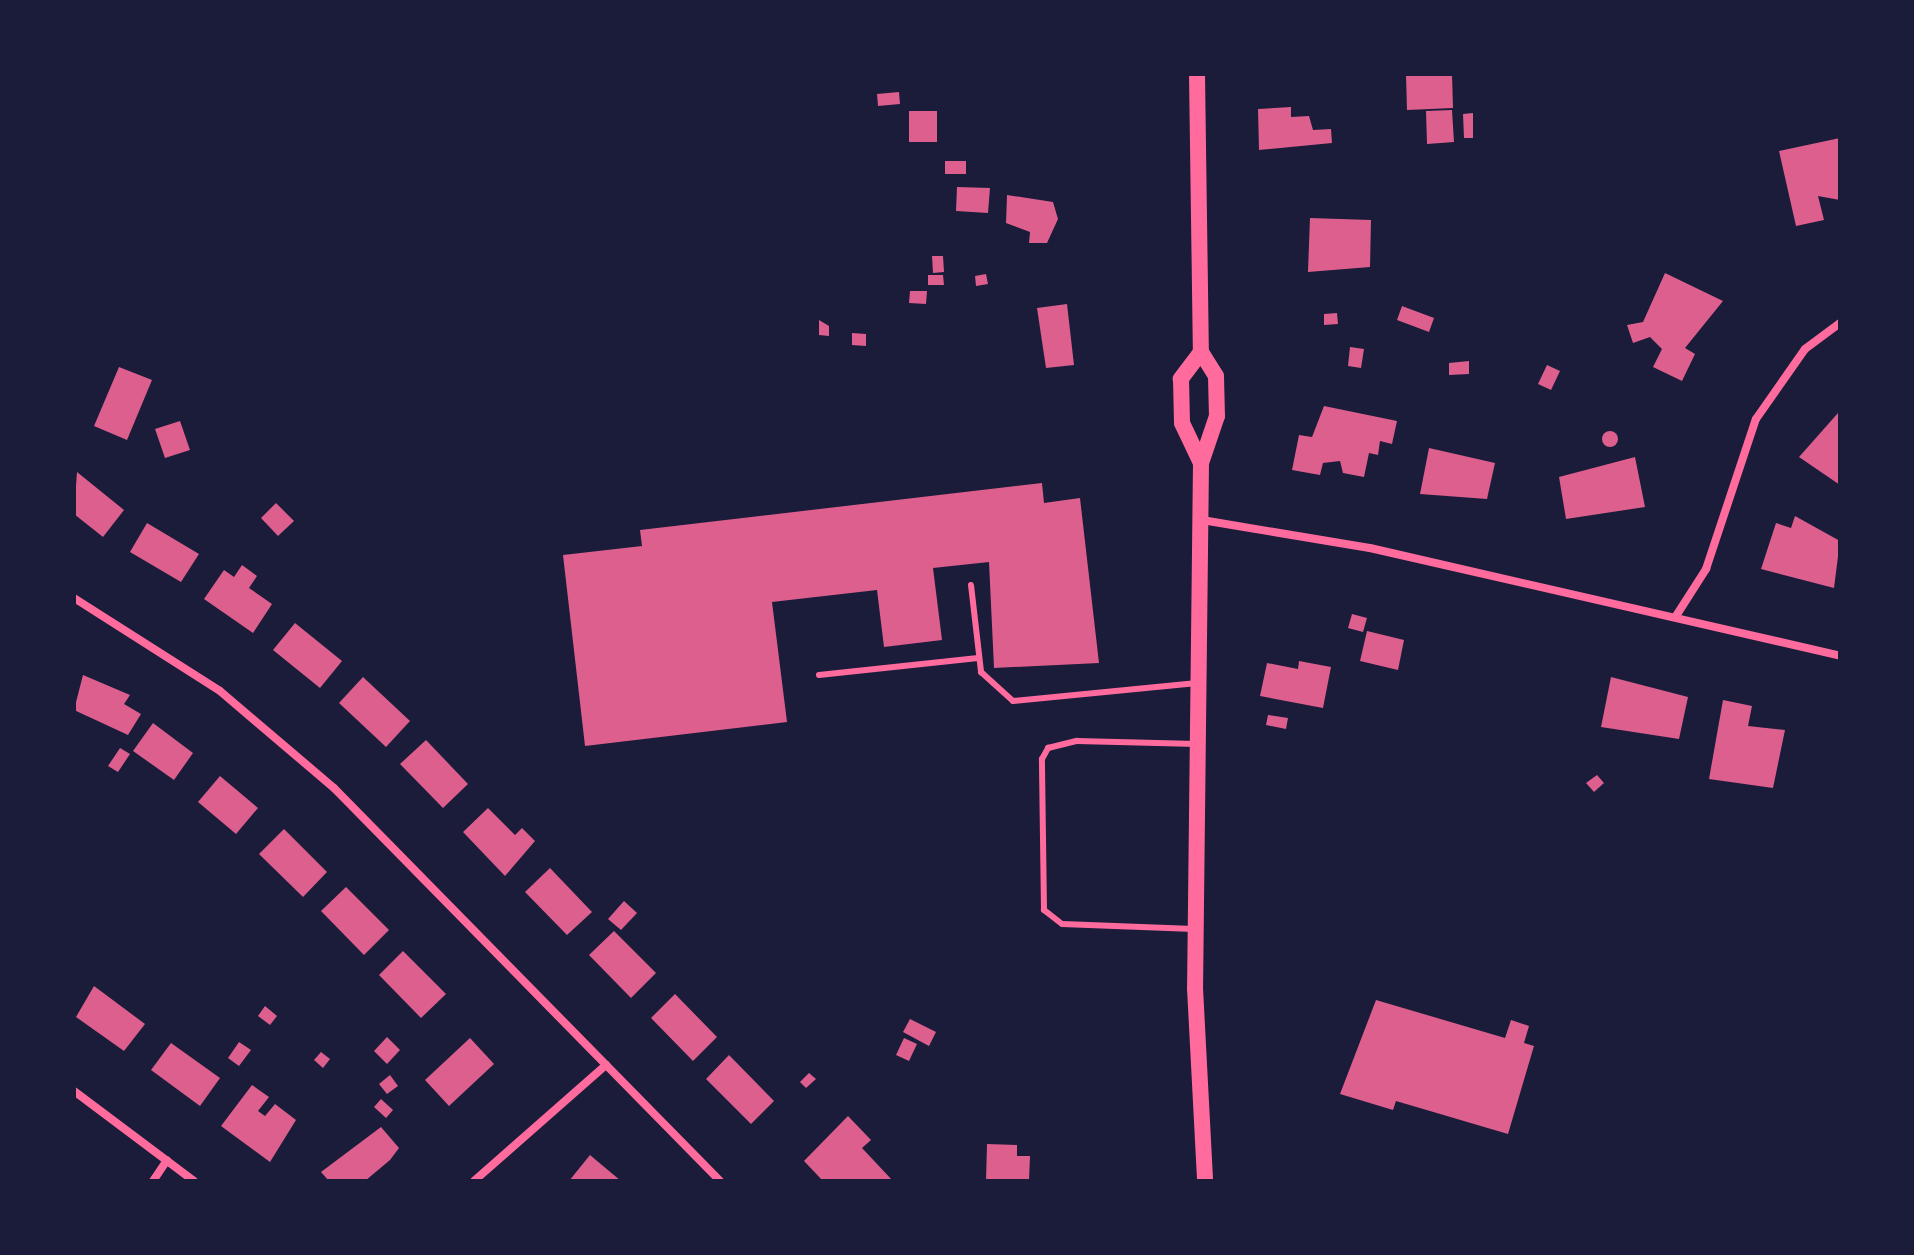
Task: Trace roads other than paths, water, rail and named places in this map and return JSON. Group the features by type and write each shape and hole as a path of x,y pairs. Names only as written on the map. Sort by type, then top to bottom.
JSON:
{"main road":[{"path":"1197,74 1201,352 1216,376 1217,416 1201,463 1197,930 1205,1181"},
{"path":"1201,352 1181,379 1182,423 1201,463"}],"street":[{"path":"1676,616 1706,569 1756,419 1805,349 1840,323"},
{"path":"1202,520 1370,548 1840,656"},
{"path":"74,598 220,691 334,788 720,1181"},
{"path":"474,1181 606,1065"},
{"path":"74,1091 194,1181"},
{"path":"153,1181 167,1160"}],"lane":[{"path":"971,585 978,658 994,690 1027,703 1201,682"},
{"path":"819,675 978,658"},
{"path":"1197,930 1062,924 1044,910 1042,759 1048,748 1077,741 1200,744"}]}
